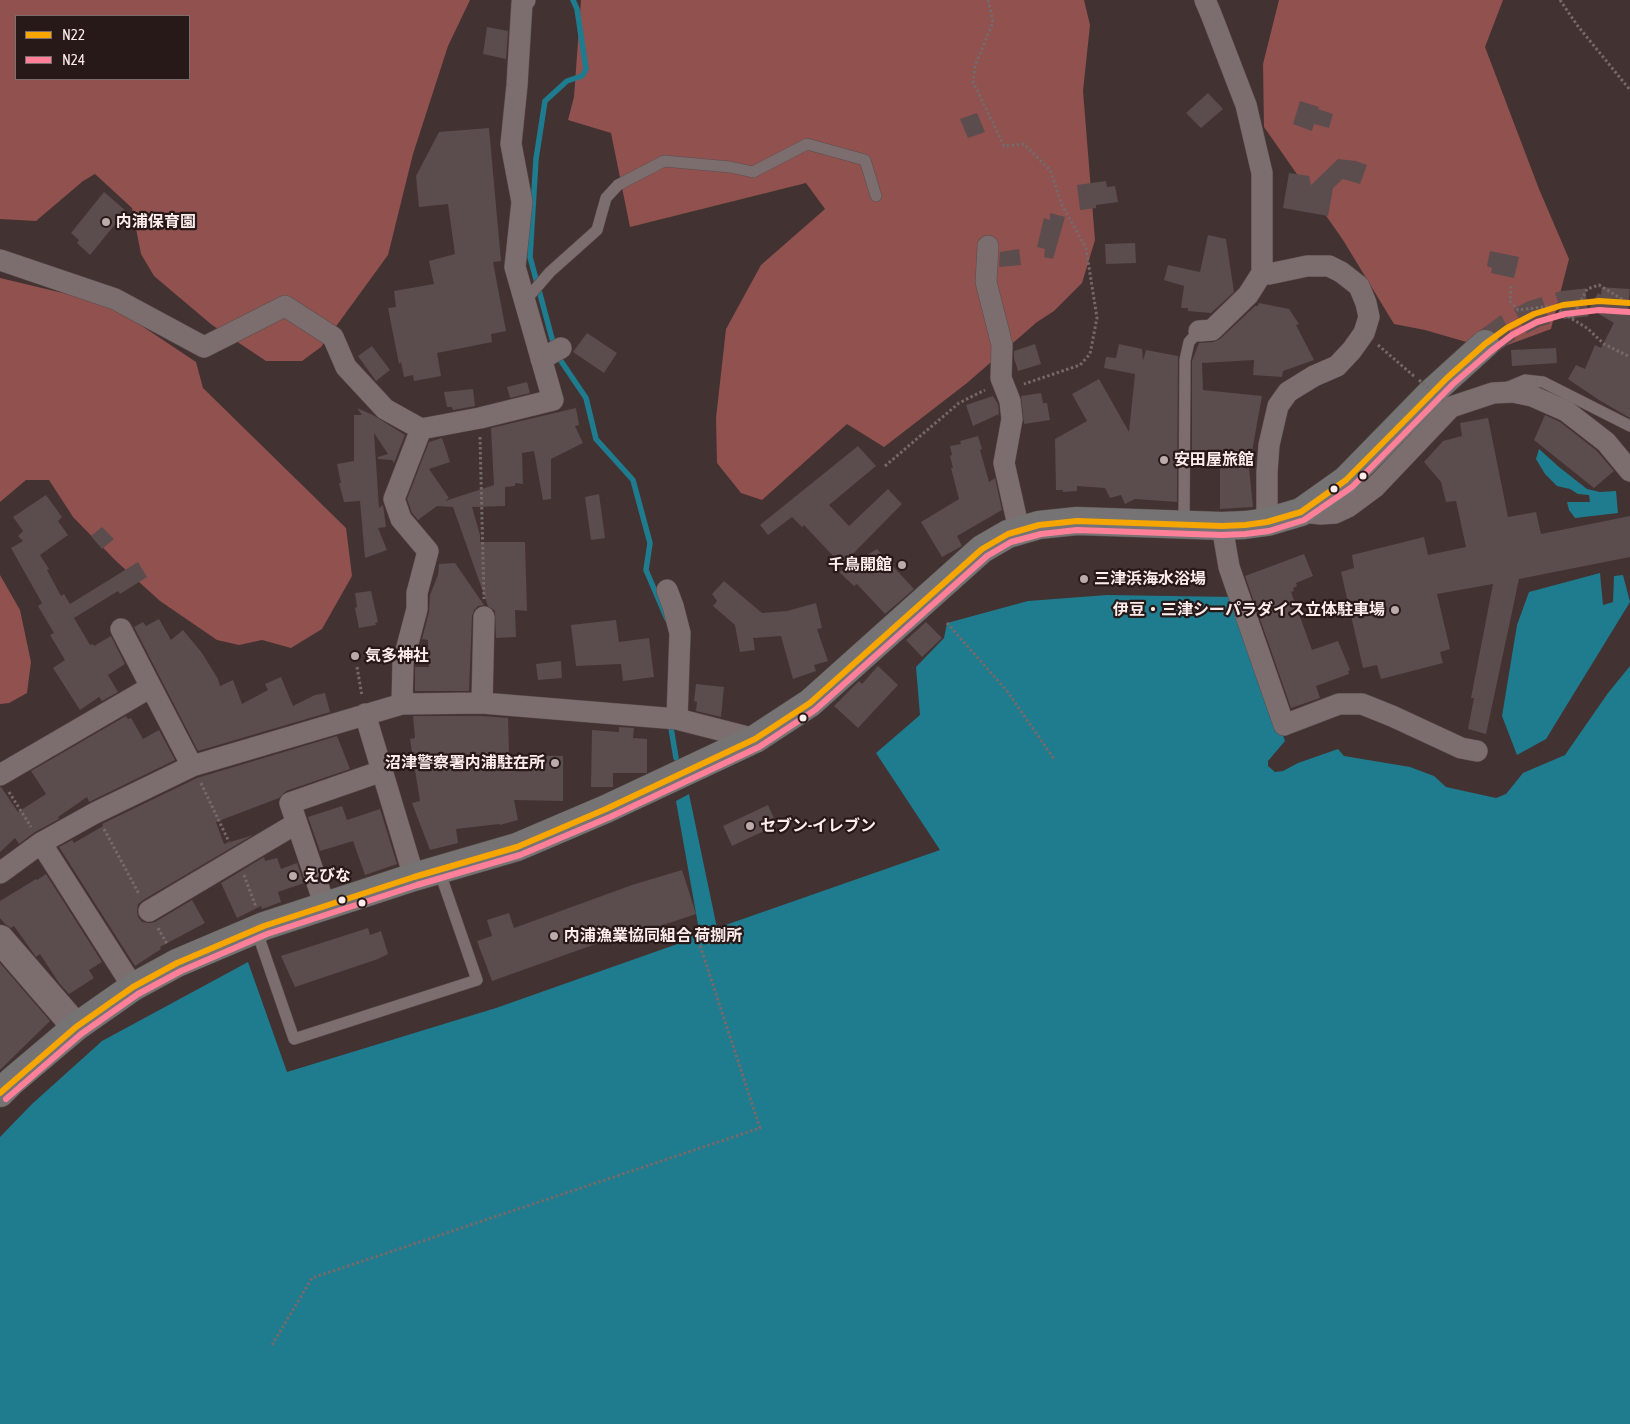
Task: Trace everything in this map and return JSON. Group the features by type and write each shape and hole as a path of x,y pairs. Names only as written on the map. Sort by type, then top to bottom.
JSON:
{"main road":[{"path":"0,1093 76,1027 133,987 177,963 256,930 324,906 426,873 517,847 606,809 755,739 810,703 982,549 1008,534 1039,525 1077,521 1222,526 1245,525 1267,522 1301,512 1346,480 1431,393 1485,344"},
{"path":"0,939 76,1027"}],"street":[{"path":"0,260 114,299 204,347 286,306 333,337 346,367 385,409 421,429 480,418 553,400 549,355 515,268 522,202 511,144 518,85 522,3 525,0"},
{"path":"1199,331 1212,330 1248,295 1262,273 1262,174 1246,105 1205,0"},
{"path":"988,246 986,282 1002,345 1001,378 1010,401 1012,419 1004,463 1020,530"},
{"path":"1262,273 1269,274 1307,266 1329,266 1342,272 1359,286 1369,317 1364,333 1337,366 1314,376 1288,392 1278,406 1269,445 1267,522"},
{"path":"1301,512 1335,513 1348,507 1374,487 1450,407 1493,393 1513,392 1532,396 1566,411 1606,442 1630,471"},
{"path":"402,704 402,662 417,609 417,593 428,551 401,518 394,498 421,429"},
{"path":"1222,526 1229,567 1284,725 1339,704 1362,704 1461,748 1477,751"},
{"path":"667,590 680,633 677,719"},
{"path":"482,703 484,617"},
{"path":"121,629 192,766"},
{"path":"3,780 151,687"},
{"path":"0,873 41,843 95,813 192,766 402,704 482,703 677,719 755,739"},
{"path":"365,714 382,770 426,873"},
{"path":"324,906 290,803 382,770"},
{"path":"149,910 297,823"},
{"path":"41,843 133,987"}],"lane":[{"path":"526,299 547,275 597,230 606,198 618,185 664,161 730,167 753,172 807,144 865,160 876,196"},
{"path":"1184,524 1184,360 1189,342 1199,331"},
{"path":"1493,393 1525,380 1543,382 1630,426"},
{"path":"256,930 294,1039 477,980 426,873"}],"path":[{"path":"988,0 992,22 974,66 973,82 1004,146 1024,144 1050,170 1062,205 1086,248 1097,318 1090,354 1080,365 1026,382 1015,390 1010,401"},
{"path":"1560,0 1577,25 1630,90"},
{"path":"1572,318 1587,289 1599,285 1630,304"},
{"path":"1511,286 1510,301 1518,310 1551,306 1587,328 1604,344 1630,356"},
{"path":"1364,333 1444,402"},
{"path":"885,466 959,403 1002,381"},
{"path":"480,418 484,617"},
{"path":"947,623 1007,691 1054,759"},
{"path":"358,667 365,714"},
{"path":"3,780 41,843"},
{"path":"95,813 177,963"},
{"path":"272,1345 312,1278 760,1128 696,933"}],"shaded area":[{"path":"0,0 470,0 448,46 413,154 388,255 321,347 302,361 266,361 212,325 154,276 141,254 132,208 95,174 83,181 36,221 0,219"},
{"path":"581,0 1084,0 1090,25 1083,91 1095,240 1082,283 1054,311 1037,322 967,383 884,447 847,424 762,500 741,493 717,463 716,418 726,329 761,265 825,209 806,183 630,227 611,133 568,120 574,97"},
{"path":"1279,0 1503,0 1485,47 1539,189 1569,259 1551,329 1494,350 1425,330 1394,324 1343,240 1264,127 1263,64"},
{"path":"0,278 109,304 196,362 203,388 346,528 352,576 322,629 291,648 262,640 239,645 217,640 160,601 116,561 73,517 49,480 26,480 0,502"},
{"path":"0,575 20,610 31,662 27,693 9,703 0,704"}],"water":[{"path":"1539,449 1587,489 1600,492 1616,491 1618,513 1575,518 1569,510 1567,502 1590,502 1589,495 1578,494 1570,489 1557,486 1545,474 1536,459"},
{"path":"1600,573 1603,605 1613,602 1614,576 1623,575 1630,602 1546,739 1517,755 1502,716 1517,625 1529,592"},
{"path":"1107,595 1234,597 1285,741 1268,761 1268,766 1275,772 1283,771 1298,763 1338,749 1344,756 1410,767 1434,776 1446,787 1496,798 1506,794 1523,773 1565,755 1608,693 1630,666 1630,1424 0,1424 0,1137 32,1104 102,1041 248,962 287,1072 496,1008 683,942 699,930 676,801 689,794 717,928 940,850 876,753 920,715 916,667 944,638 947,623 1028,601"}],"building":[{"path":"487,27 508,31 506,59 483,54"},
{"path":"1208,93 1223,109 1201,128 1186,113"},
{"path":"1300,101 1333,114 1329,128 1314,124 1312,131 1293,124"},
{"path":"977,113 985,132 968,138 960,119"},
{"path":"489,128 501,261 493,262 506,331 491,334 492,342 437,353 441,376 414,381 413,375 404,377 401,362 399,364 388,308 396,307 394,291 434,284 429,261 455,254 448,204 419,207 416,176 439,132"},
{"path":"1338,159 1356,161 1367,165 1360,184 1343,179 1333,188 1328,216 1283,208 1289,173 1309,176 1311,185"},
{"path":"1106,181 1107,187 1115,186 1118,202 1096,205 1096,208 1080,210 1077,185"},
{"path":"104,192 126,211 90,255 77,243 79,240 71,233"},
{"path":"1050,213 1065,217 1053,259 1044,257 1045,249 1037,247 1044,218 1050,220"},
{"path":"1208,235 1226,239 1234,292 1211,313 1188,311 1188,308 1181,308 1184,286 1164,280 1168,265 1200,272"},
{"path":"1135,243 1136,263 1106,264 1105,244"},
{"path":"1019,249 1021,265 999,267 1000,252"},
{"path":"1490,251 1519,257 1514,278 1491,273 1492,268 1487,266"},
{"path":"1598,293 1630,311 1630,418 1568,379 1576,365 1585,369 1595,345 1601,348 1614,323 1589,308"},
{"path":"1259,303 1289,309 1299,324 1296,325 1314,360 1283,371 1282,377 1253,375 1254,360 1202,363 1203,390 1262,396 1249,468 1253,507 1220,509 1220,465 1192,462 1192,361 1199,343 1213,342 1220,339 1255,306 1258,306"},
{"path":"587,333 617,353 604,373 573,352"},
{"path":"1035,344 1041,364 1018,371 1014,351"},
{"path":"1119,344 1142,349 1143,361 1146,350 1178,356 1177,502 1135,499 1125,504 1121,495 1110,498 1105,488 1077,486 1077,491 1063,492 1063,490 1056,490 1055,439 1087,421 1072,394 1099,379 1129,432 1135,374 1104,368 1106,357 1116,358"},
{"path":"372,346 390,370 376,381 358,356"},
{"path":"1556,348 1557,363 1512,366 1511,350"},
{"path":"527,382 530,393 510,398 507,387"},
{"path":"473,389 475,406 453,410 452,407 447,407 444,392"},
{"path":"1041,393 1043,403 1047,403 1050,420 1024,424 1021,396"},
{"path":"993,396 998,404 999,414 973,426 966,405"},
{"path":"357,408 373,415 405,435 394,463 392,460 378,459 378,457 388,454 374,433 379,508 383,505 386,527 378,528 387,550 365,558 360,501 344,502 337,464 354,461 354,415 362,415"},
{"path":"576,408 579,425 575,426 583,443 551,459 551,499 543,500 534,451 522,453 523,484 515,483 515,486 505,487 505,506 472,507 480,535 480,542 525,542 527,611 515,610 516,637 496,638 495,611 488,606 453,507 437,506 418,520 412,513 407,499 429,442 442,438 450,462 429,469 449,498 445,501 494,485 491,428"},
{"path":"1545,415 1560,422 1597,451 1614,471 1594,488 1534,440"},
{"path":"1488,418 1508,517 1536,512 1541,534 1630,516 1630,557 1519,579 1486,734 1468,729 1474,698 1471,698 1493,584 1437,594 1450,649 1440,652 1443,663 1381,679 1377,665 1363,668 1341,572 1354,568 1352,555 1424,537 1428,555 1466,547 1456,501 1446,502 1441,482 1424,462 1443,441 1462,436 1460,423"},
{"path":"978,436 989,482 995,478 1002,510 957,536 962,546 942,557 921,522 959,499 951,468 953,468 950,446 961,444 960,441"},
{"path":"858,446 876,466 829,505 849,526 888,489 902,504 838,569 834,557 804,525 802,527 792,517 768,535 760,525"},
{"path":"599,494 605,538 591,540 585,497"},
{"path":"46,495 62,517 58,521 68,535 40,555 49,569 47,570 61,596 64,594 70,604 138,562 147,577 120,594 118,591 74,618 90,645 93,644 94,646 111,636 125,664 108,675 118,692 102,701 99,697 80,710 53,668 65,660 50,635 54,633 38,606 42,603 11,548 23,541 18,536 23,531 13,517"},
{"path":"102,527 114,539 102,549 91,536"},
{"path":"877,549 914,589 885,614 857,584 854,586 839,572"},
{"path":"1304,554 1313,576 1296,583 1297,586 1291,592 1312,650 1338,641 1350,670 1348,671 1349,674 1316,686 1320,698 1291,708 1245,576"},
{"path":"455,563 484,605 478,606 472,616 469,691 415,691 415,667 429,667 428,640 422,639 429,612 430,595 438,575 439,564"},
{"path":"724,581 762,613 787,611 816,603 822,628 817,629 828,661 814,665 816,671 793,679 781,636 753,638 755,650 740,652 735,625 713,606 717,601 712,594"},
{"path":"371,591 378,622 375,623 376,625 359,628 355,608 357,607 355,593"},
{"path":"159,619 171,640 183,630 202,653 218,679 220,686 233,680 242,704 268,690 265,684 281,677 293,706 315,695 325,693 330,712 198,751 134,627 143,622 146,626"},
{"path":"616,620 619,642 649,638 654,677 623,681 621,664 576,666 571,625"},
{"path":"926,622 942,638 922,657 906,640"},
{"path":"561,661 562,678 538,680 536,664"},
{"path":"878,666 898,685 858,728 834,706 859,681 862,684"},
{"path":"696,684 724,687 721,717 696,711 697,702 694,701"},
{"path":"126,716 128,719 131,718 143,739 159,730 175,760 89,802 87,797 58,817 59,819 35,832 19,844 15,838 0,852 0,787 18,812 46,794 31,771"},
{"path":"413,716 508,718 509,755 563,756 563,801 514,800 518,820 500,825 456,829 458,843 430,850 412,803 420,801 410,739 415,738"},
{"path":"619,727 634,728 633,738 647,739 647,773 613,773 613,787 591,787 592,730 619,732"},
{"path":"337,736 350,769 286,791 279,798 216,822 224,844 253,835 138,904 138,917 142,922 150,923 155,922 192,900 205,923 160,947 161,949 135,966 59,847 72,840 74,843 103,826 102,824 197,778"},
{"name":"セブン-イレブン","path":"768,805 777,825 732,846 723,826"},
{"path":"342,806 347,820 380,809 397,864 365,875 353,841 320,851 308,817"},
{"path":"264,857 265,861 277,858 281,869 297,863 304,883 278,892 281,902 262,909 261,906 237,918 221,883"},
{"name":"内浦漁業協同組合 荷捌所","path":"682,870 696,914 648,930 646,926 492,981 477,941 492,936 487,920 509,913 514,928 632,885"},
{"path":"46,874 102,962 89,970 94,978 69,994 59,983 40,954 36,957 14,926 11,928 0,918 0,901"},
{"path":"368,928 370,935 381,931 388,954 295,987 281,956"},
{"path":"0,963 50,1021 0,1070"}],"waterway":[{"path":"554,346 530,257 536,159 545,101 567,81 582,76 586,69 577,9 573,0"},
{"path":"557,355 586,398 596,439 633,480 650,543 646,570 667,619"},
{"path":"671,728 676,758"}],"tunnel":[{"path":"1485,344 1507,328 1534,314 1563,305 1599,301 1630,303"}],"transit line":[{"name":"N22","path":"0,1093 76,1027 133,987 177,963 264,926 414,877 517,847 606,809 755,739 810,703 982,549 1008,534 1039,525 1077,521 1222,526 1245,525 1267,522 1301,512 1346,480 1447,378 1485,344 1507,328 1534,314 1563,305 1599,301 1630,303"},
{"name":"N24","path":"6,1099 81,1034 138,994 181,971 267,934 417,885 520,855 610,817 759,747 815,710 987,556 1011,542 1041,534 1077,530 1222,535 1245,534 1269,531 1304,520 1352,487 1453,384 1512,335 1537,322 1565,314 1599,310 1629,312"}],"place":[{"name":"内浦保育園","path":"106,222"},
{"name":"安田屋旅館","path":"1164,460"},
{"name":"千鳥開館","path":"902,565"},
{"name":"三津浜海水浴場","path":"1084,579"},
{"name":"伊豆・三津シーパラダイス立体駐車場","path":"1395,610"},
{"name":"気多神社","path":"355,656"},
{"name":"沼津警察署内浦駐在所","path":"555,763"},
{"name":"セブン-イレブン","path":"750,826"},
{"name":"えびな","path":"293,876"},
{"name":"内浦漁業協同組合 荷捌所","path":"554,936"}]}
